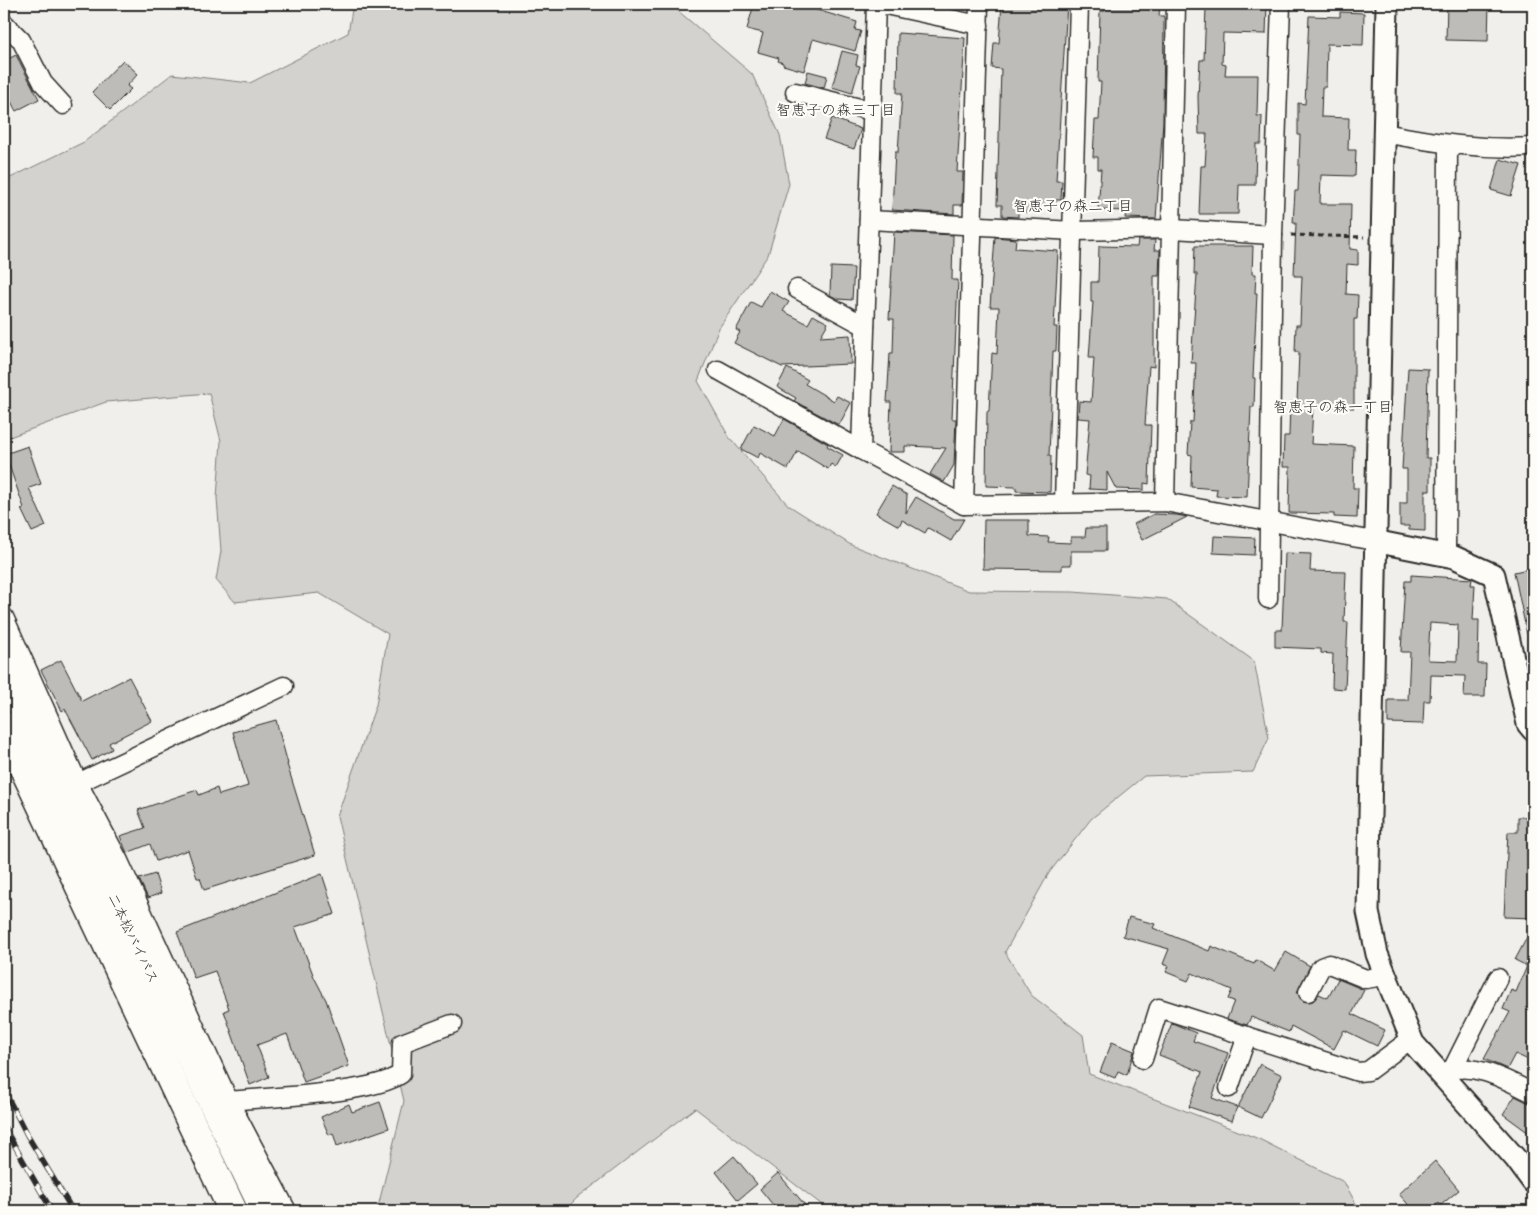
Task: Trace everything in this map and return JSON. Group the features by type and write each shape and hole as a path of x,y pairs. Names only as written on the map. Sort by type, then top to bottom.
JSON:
{"highway":[{"name":"二本松バイパス","path":"4,665 29,722 265,1211"},
{"name":"二本松バイパス","path":"4,726 233,1211"}],"street":[{"path":"861,450 876,4"},
{"path":"881,4 979,25"},
{"path":"964,505 980,4"},
{"path":"1064,502 1074,230 1079,4"},
{"path":"1165,502 1176,4"},
{"path":"1268,599 1271,523 1273,235 1281,4"},
{"path":"1388,4 1374,541 1368,905 1371,935 1384,976 1411,1039 1446,1071 1533,1182"},
{"path":"4,23 21,40 44,83 63,105"},
{"path":"795,92 872,111"},
{"path":"1384,133 1448,146 1497,150 1533,147"},
{"path":"1446,556 1448,146"},
{"path":"869,220 1074,230 1172,230 1273,235"},
{"path":"797,289 865,326"},
{"path":"718,370 964,505 1064,502 1165,502 1374,541 1446,556 1478,566 1494,575 1528,724 1533,730"},
{"path":"4,617 78,783 119,861 229,1101 287,1211"},
{"path":"78,783 284,686"},
{"path":"1308,992 1321,967 1329,964 1366,979 1384,976"},
{"path":"1446,1071 1498,978"},
{"path":"1144,1059 1159,1008 1358,1072 1368,1071 1411,1039"},
{"path":"229,1101 352,1088 390,1082 401,1074 402,1043 452,1024"},
{"path":"1229,1088 1247,1036"},
{"path":"1446,1071 1475,1069 1533,1093"}],"path":[{"path":"1273,235 1382,237"}],"shaded area":[{"path":"353,4 670,4 752,74 780,135 789,184 768,255 719,328 698,381 729,437 788,505 851,545 969,591 1073,592 1167,599 1254,661 1269,738 1253,772 1144,776 1091,819 1049,873 1005,952 1031,995 1083,1035 1089,1074 1259,1139 1344,1182 1360,1211 830,1211 695,1108 577,1198 564,1211 377,1211 404,1101 337,816 376,705 388,634 319,593 235,602 216,580 221,551 217,498 221,441 209,393 106,402 4,439 4,181 84,142 172,74 250,83 348,33"}],"building":[{"path":"754,4 797,4 857,22 855,30 861,31 855,51 813,39 804,71 783,65 783,63 778,61 779,58 758,52 763,33 747,29"},
{"path":"1002,4 1067,4 1056,181 1062,181 1061,200 1056,200 1056,206 1031,206 1030,212 1018,212 1018,217 1002,216 1002,205 997,205 1001,69 992,68 994,43 999,43"},
{"path":"1105,4 1160,4 1159,16 1164,16 1163,122 1156,219 1125,218 1126,211 1098,210 1101,169 1098,169 1098,157 1093,157 1095,120 1099,120 1101,82 1098,82 1100,11 1105,11"},
{"path":"1208,4 1267,4 1266,34 1223,33 1222,64 1226,65 1225,75 1258,75 1257,116 1262,116 1261,144 1256,144 1255,185 1239,185 1238,214 1199,214 1201,166 1205,166 1207,134 1199,134 1198,97 1200,60 1204,60 1206,7"},
{"path":"1447,4 1489,4 1488,41 1446,40"},
{"path":"1340,12 1364,13 1363,45 1327,44 1326,87 1322,87 1321,117 1349,118 1348,150 1356,150 1355,176 1321,175 1320,204 1351,204 1350,249 1358,250 1358,265 1347,264 1346,294 1358,295 1357,319 1354,319 1354,408 1313,407 1311,444 1354,446 1353,488 1358,488 1357,518 1334,517 1334,514 1289,513 1290,467 1283,467 1284,436 1289,436 1290,402 1297,402 1299,352 1295,352 1296,325 1300,325 1302,276 1294,276 1296,223 1293,223 1295,191 1298,191 1300,135 1298,135 1298,103 1305,104 1309,16 1340,17"},
{"path":"898,33 965,38 957,172 963,172 962,205 954,205 954,214 892,210 895,152 898,152 902,93 897,93"},
{"path":"842,51 858,55 856,65 860,66 852,93 832,87"},
{"path":"16,55 39,99 16,111 4,88 4,61"},
{"path":"123,60 138,74 127,86 131,89 110,110 92,92"},
{"path":"808,71 827,76 824,88 805,83"},
{"path":"832,118 861,129 854,149 824,139"},
{"path":"1500,159 1521,165 1511,196 1491,190"},
{"path":"894,232 953,235 952,280 958,280 952,419 956,419 954,465 944,482 930,474 946,448 905,446 905,452 889,452 891,402 887,402 890,353 893,353 894,319 889,319"},
{"path":"995,237 1016,239 1015,248 1058,251 1054,327 1057,327 1056,351 1053,351 1049,456 1051,456 1050,492 1016,491 1016,487 986,486 987,411 989,411 992,353 997,354 999,307 990,307"},
{"path":"1138,240 1155,240 1154,250 1160,250 1159,276 1154,276 1154,367 1149,366 1145,425 1151,425 1149,484 1144,483 1144,490 1116,489 1107,472 1107,490 1089,489 1090,476 1085,475 1090,419 1078,418 1079,401 1091,402 1094,358 1089,358 1093,302 1091,302 1091,282 1098,282 1099,246 1137,247"},
{"path":"1195,246 1253,246 1252,274 1256,274 1255,293 1257,293 1253,378 1255,378 1254,407 1251,407 1247,497 1216,496 1217,489 1191,487 1192,455 1188,454 1190,422 1193,422 1196,363 1191,363 1197,274 1194,274"},
{"path":"831,267 854,268 852,300 838,299 830,295"},
{"path":"770,291 789,302 783,311 808,324 813,315 828,323 820,337 850,335 851,364 782,367 734,343 740,332 736,330 751,302 761,307"},
{"path":"787,368 808,380 805,384 834,401 837,396 851,403 839,425 794,401 796,398 777,387"},
{"path":"1408,368 1428,369 1426,458 1430,458 1430,491 1425,491 1425,531 1409,530 1409,526 1400,526 1400,503 1407,503 1407,469 1402,469"},
{"path":"784,419 828,444 827,446 843,455 836,467 831,464 828,469 798,451 788,469 760,453 758,458 741,449 754,425 775,436"},
{"path":"28,446 41,484 29,488 46,526 32,532 21,509 24,508 5,454"},
{"path":"892,486 907,495 906,513 916,497 954,519 964,519 951,541 928,528 925,533 902,520 899,526 876,513"},
{"path":"1154,514 1187,517 1142,540 1134,524"},
{"path":"984,520 1029,520 1029,536 1049,537 1048,542 1071,543 1071,537 1085,537 1086,528 1106,528 1106,551 1071,551 1071,565 1062,565 1062,570 983,569"},
{"path":"1214,536 1255,538 1254,555 1213,553"},
{"path":"1285,553 1311,554 1310,571 1346,572 1344,622 1348,622 1345,689 1332,688 1333,654 1321,653 1321,649 1275,647 1275,630 1282,630"},
{"path":"1533,568 1533,634 1527,634 1514,572"},
{"path":"1411,575 1472,579 1471,585 1475,585 1473,620 1479,620 1478,664 1486,664 1485,697 1464,697 1465,676 1431,675 1430,701 1424,701 1423,724 1388,723 1388,700 1408,700 1410,652 1401,652 1405,581 1411,581","holes":["1430,623 1458,625 1457,661 1428,660"]},
{"path":"61,660 82,701 129,677 152,721 109,743 112,749 92,760 65,709 62,711 41,670"},
{"path":"276,720 287,764 315,855 204,890 200,878 197,878 188,850 156,861 150,844 127,853 120,836 145,828 138,810 197,790 199,795 217,788 219,795 248,786 233,732"},
{"path":"1518,817 1533,817 1533,918 1504,917 1508,832 1518,832"},
{"path":"155,874 161,893 148,898 139,879"},
{"path":"322,874 335,914 295,927 314,977 326,1000 349,1066 304,1082 287,1034 257,1045 269,1077 250,1085 224,1011 229,1009 215,971 194,978 177,932"},
{"path":"1129,917 1155,924 1153,928 1209,951 1211,946 1254,964 1256,960 1275,971 1286,952 1310,966 1297,992 1303,1001 1313,1001 1319,994 1328,998 1338,979 1364,990 1352,1014 1385,1030 1377,1046 1344,1030 1334,1049 1291,1026 1289,1032 1251,1017 1247,1025 1227,1019 1234,1001 1228,999 1232,990 1192,973 1188,981 1166,972 1169,966 1163,964 1169,949 1123,936"},
{"path":"1533,926 1533,1062 1515,1054 1507,1069 1484,1059 1510,1012 1503,1009 1511,990 1516,992 1527,966 1515,960"},
{"path":"1172,1023 1196,1033 1193,1041 1228,1053 1212,1098 1237,1107 1232,1121 1189,1107 1202,1072 1159,1055"},
{"path":"1112,1042 1134,1051 1127,1075 1118,1071 1115,1078 1100,1072"},
{"path":"1260,1064 1282,1075 1261,1118 1238,1107"},
{"path":"1515,1096 1533,1105 1533,1136 1503,1114"},
{"path":"380,1102 389,1128 337,1146 333,1133 329,1135 321,1117 349,1104 352,1112"},
{"path":"734,1156 757,1184 738,1200 716,1172"},
{"path":"1435,1161 1459,1190 1441,1205 1439,1203 1429,1211 1414,1211 1399,1194"},
{"path":"778,1173 810,1211 778,1211 760,1189"}],"railway":[{"path":"4,1090 27,1135 73,1211"},
{"path":"4,1127 52,1211"}],"district":[{"name":"智恵子の森三丁目","path":"836,109"},
{"name":"智恵子の森二丁目","path":"1073,205"},
{"name":"智恵子の森一丁目","path":"1333,406"}]}
